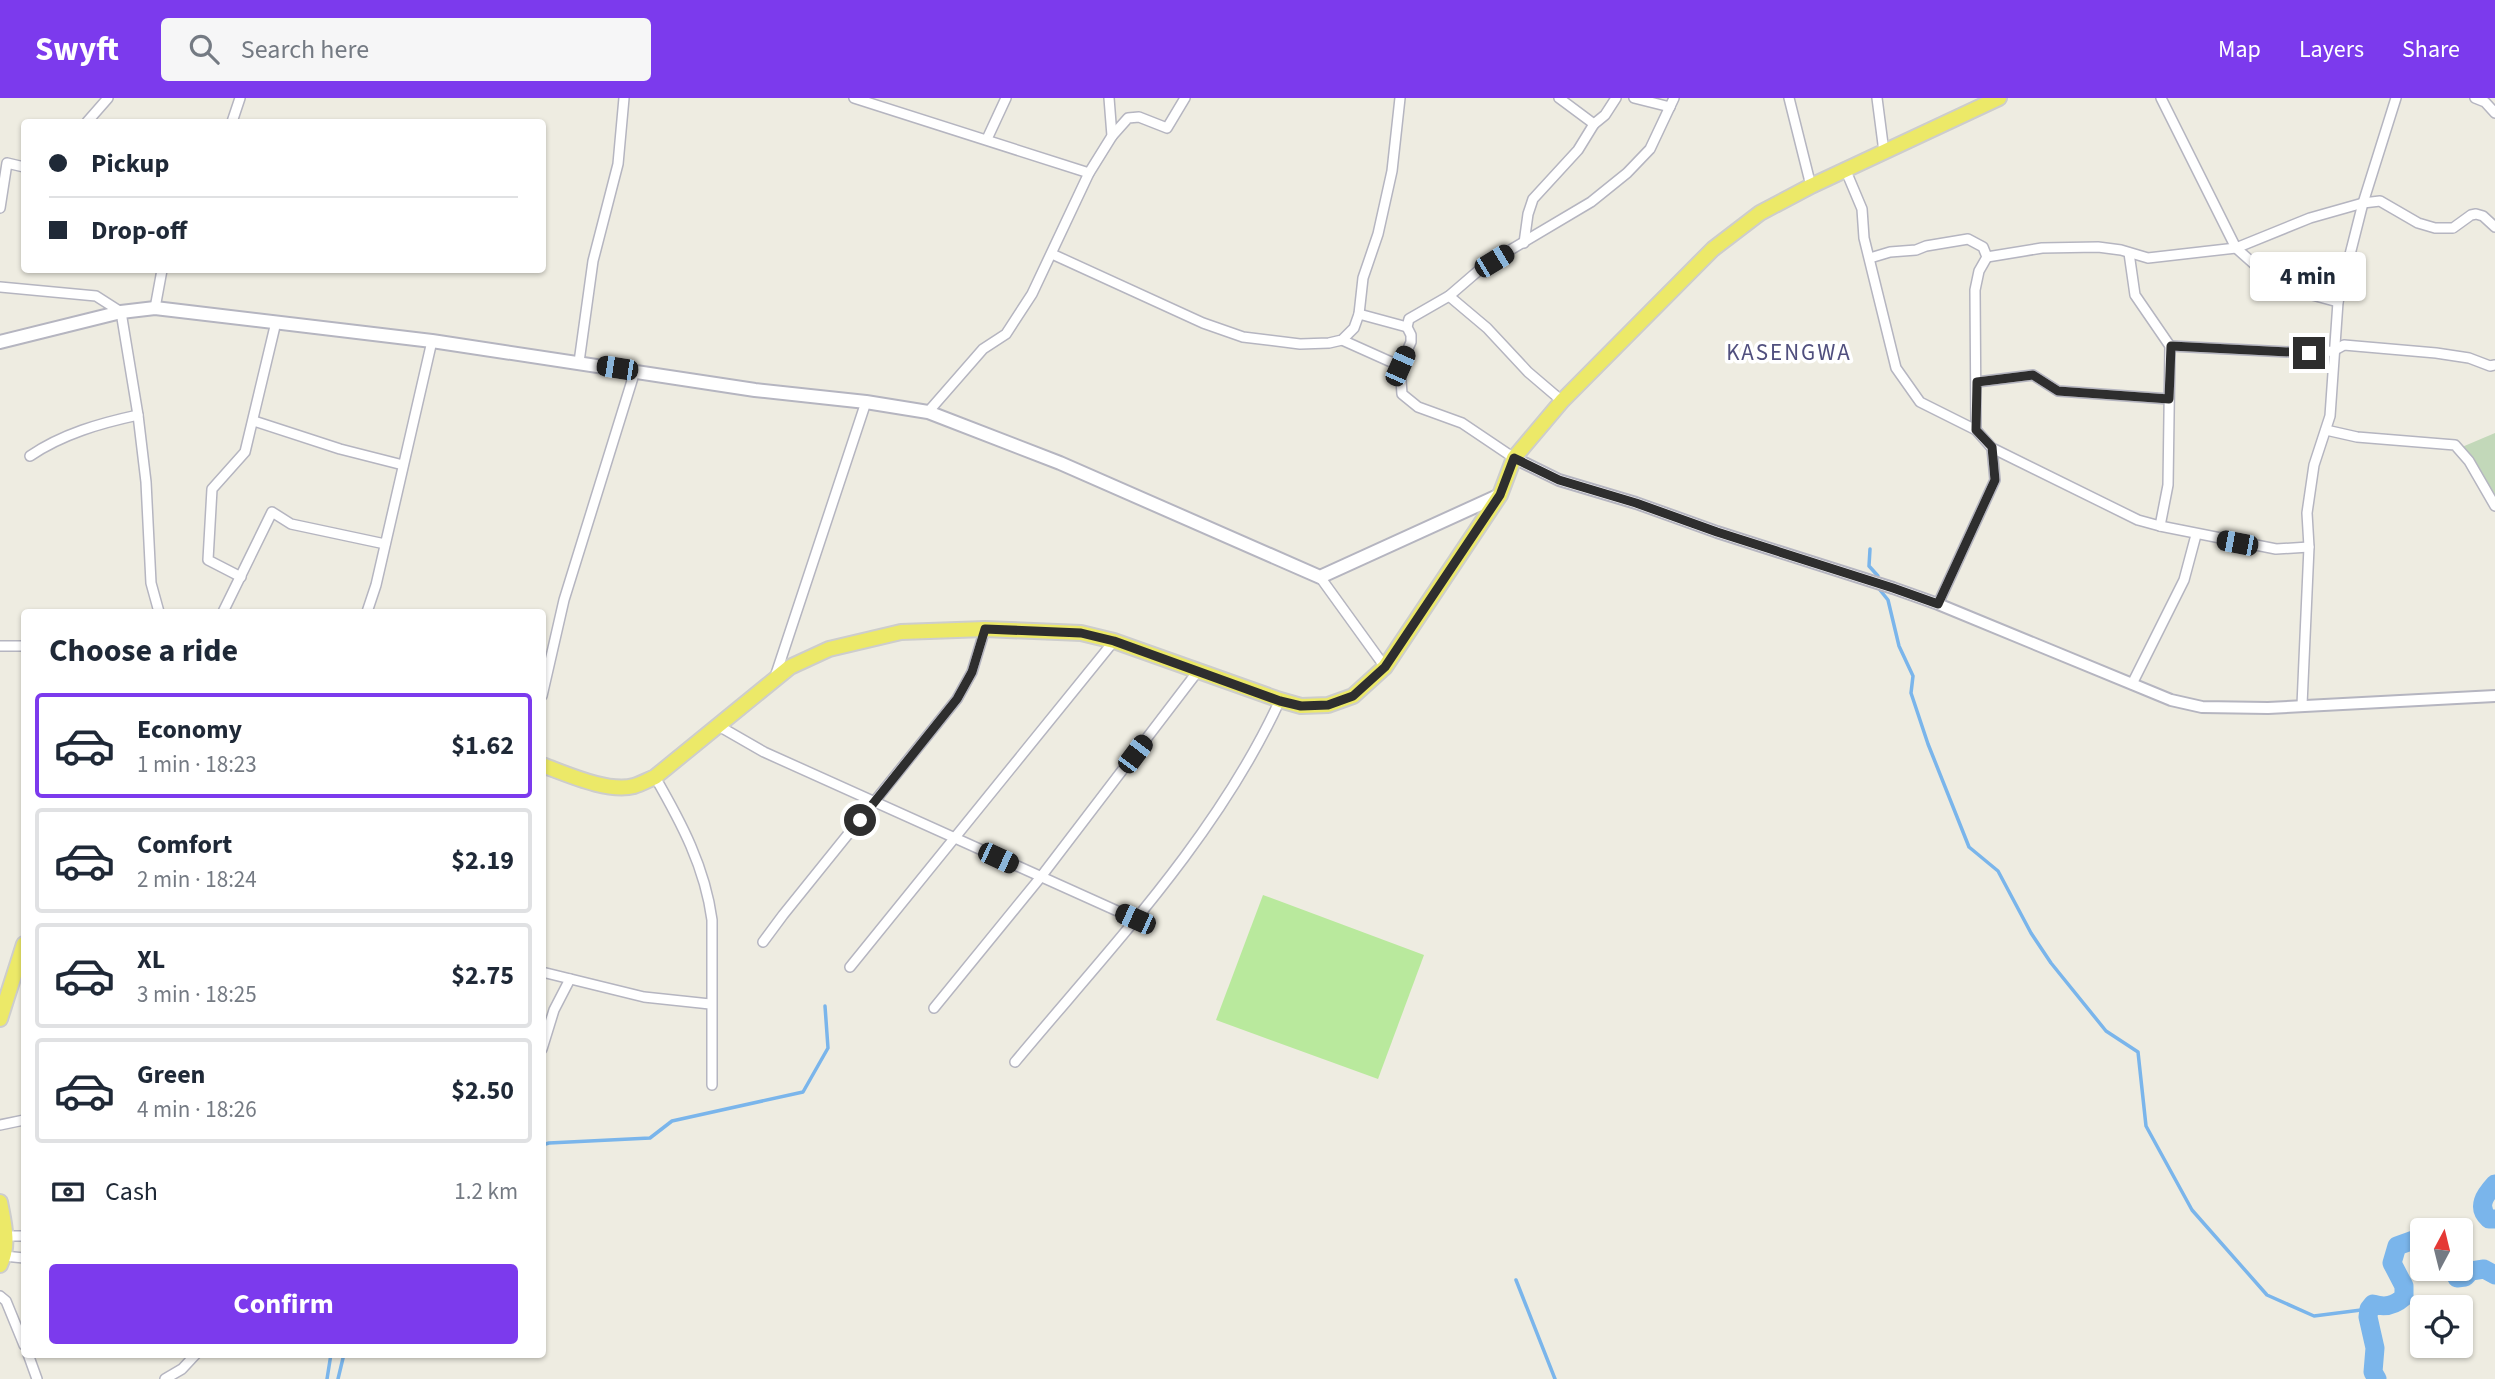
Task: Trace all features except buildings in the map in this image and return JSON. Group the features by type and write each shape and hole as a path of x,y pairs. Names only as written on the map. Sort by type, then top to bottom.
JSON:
{"main road":[{"path":"546,766 587,781 621,787 635,786 655,777 790,667 829,649 901,632 985,629 1081,633 1114,641 1280,701 1301,706 1328,705 1353,696 1385,667 1500,495 1514,458 1562,401 1713,249 1760,213 1811,186 1846,172 1999,98"},
{"path":"0,342 121,312 155,308 432,341 755,390 928,412 1060,463 1320,577 1500,495"},
{"path":"0,1019 21,953"},
{"path":"0,1202 3,1251"}],"street":[{"path":"90,119 108,98"},
{"path":"234,119 240,98"},
{"path":"579,362 593,261 618,164 624,98"},
{"path":"854,98 1089,173"},
{"path":"987,139 1006,98"},
{"path":"1109,98 1112,136"},
{"path":"928,412 983,349 1006,334 1032,294 1089,173 1112,136 1128,118 1139,117 1167,128 1185,98"},
{"path":"1052,254 1203,323 1243,337 1300,344 1342,340 1354,328 1359,314 1363,278 1378,234 1392,171 1400,98"},
{"path":"1559,98 1594,124"},
{"path":"1524,243 1533,199 1578,150 1594,124 1605,115 1616,98"},
{"path":"1634,98 1672,103 1650,149 1627,173 1591,202 1485,265 1449,296 1409,319 1411,342 1400,366 1402,394 1418,407 1462,423 1514,458 1559,480 1938,604 2171,700 2202,707 2268,708 2491,696 2495,687"},
{"path":"1789,98 1811,186"},
{"path":"1877,98 1884,152"},
{"path":"2161,98 2236,248 2263,272 2294,290 2338,302"},
{"path":"2302,705 2309,547 2307,513 2314,465 2330,415 2338,302 2363,202 2396,98"},
{"path":"2475,98 2495,111"},
{"path":"0,208 7,163 21,166"},
{"path":"1846,172 1862,209 1864,238 1896,368 1920,402 1976,430 1992,447 2138,520 2196,535 2276,549 2309,547"},
{"path":"1987,257 2042,248 2098,247 2148,258 2236,248 2310,218 2363,202 2380,201 2418,223 2435,228 2453,228 2476,214 2483,216 2495,227"},
{"path":"1870,258 1968,239 1983,247 1987,257"},
{"path":"2129,253 2135,295 2171,346 2168,485 2160,526"},
{"path":"1976,430 1975,290 1979,271 1987,257"},
{"path":"155,308 161,273"},
{"path":"0,287 96,296 121,312 138,415 146,482 151,583 158,609"},
{"path":"1449,296 1487,328 1528,372 1562,401"},
{"path":"1359,314 1408,327"},
{"path":"240,577 208,560 212,489 245,452 276,322"},
{"path":"1342,340 1400,366"},
{"path":"368,609 376,585 432,341"},
{"path":"2171,346 2309,353 2333,351 2344,345 2436,353 2495,365"},
{"path":"546,679 564,600 635,371"},
{"path":"1977,382 2033,375 2058,391 2169,399"},
{"path":"775,678 866,402"},
{"path":"30,456 47,444 102,423 138,415"},
{"path":"254,421 340,449 403,465"},
{"path":"2326,430 2357,437 2455,445 2469,461 2495,506"},
{"path":"1938,604 1995,480 1992,447"},
{"path":"224,609 272,512 291,524 385,544"},
{"path":"2132,684 2185,580 2196,535"},
{"path":"1320,577 1385,667"},
{"path":"763,942 957,699 972,672 985,629"},
{"path":"850,967 1114,641"},
{"path":"0,646 21,646"},
{"path":"934,1008 1040,878 1198,671"},
{"path":"1015,1062 1186,857 1263,737 1280,701"},
{"path":"717,725 765,752 1135,919"},
{"path":"655,777 684,827 708,894 712,920 712,1085"},
{"path":"546,973 644,997 710,1004"},
{"path":"546,1036 554,1010 570,979"},
{"path":"0,1125 21,1121"},
{"path":"3,1251 21,1238"},
{"path":"3,1251 21,1257"},
{"path":"0,1296 6,1301 21,1338"},
{"path":"29,1358 37,1379"},
{"path":"165,1379 183,1369 193,1358"}],"green space":[{"path":"2495,433 2495,506 2462,447"},
{"path":"1263,895 1424,955 1378,1079 1216,1020"}],"waterway":[{"path":"1870,549 1869,566 1878,576"},
{"path":"1880,590 1888,600 1899,646 1913,676 1911,693 1928,744 1969,847 1998,871 2031,933 2051,963 2106,1031 2138,1052 2146,1126 2192,1210 2267,1295 2314,1316 2369,1309"},
{"path":"546,1144 650,1138 672,1121 803,1092 828,1048 825,1006"},
{"path":"2495,1184 2485,1197 2483,1206 2485,1215 2489,1219 2495,1219"},
{"path":"2377,1379 2373,1372 2375,1348 2368,1317 2369,1309 2373,1304 2389,1305 2404,1297 2404,1286 2392,1263 2397,1246 2410,1241"},
{"path":"2473,1271 2484,1269 2495,1275"},
{"path":"1516,1280 1555,1379"},
{"path":"327,1379 330,1358"},
{"path":"338,1379 343,1358"}],"district":[{"name":"KASENGWA","path":"1789,352"}],"route":[{"path":"860,820 957,699 972,672 985,629 1081,633 1114,641 1280,701 1301,706 1328,705 1353,696 1385,667 1500,495 1514,458 1559,480 1938,604 1995,480 1992,447 1976,430 1977,382 2033,375 2058,391 2169,399 2171,346 2309,353"}]}
